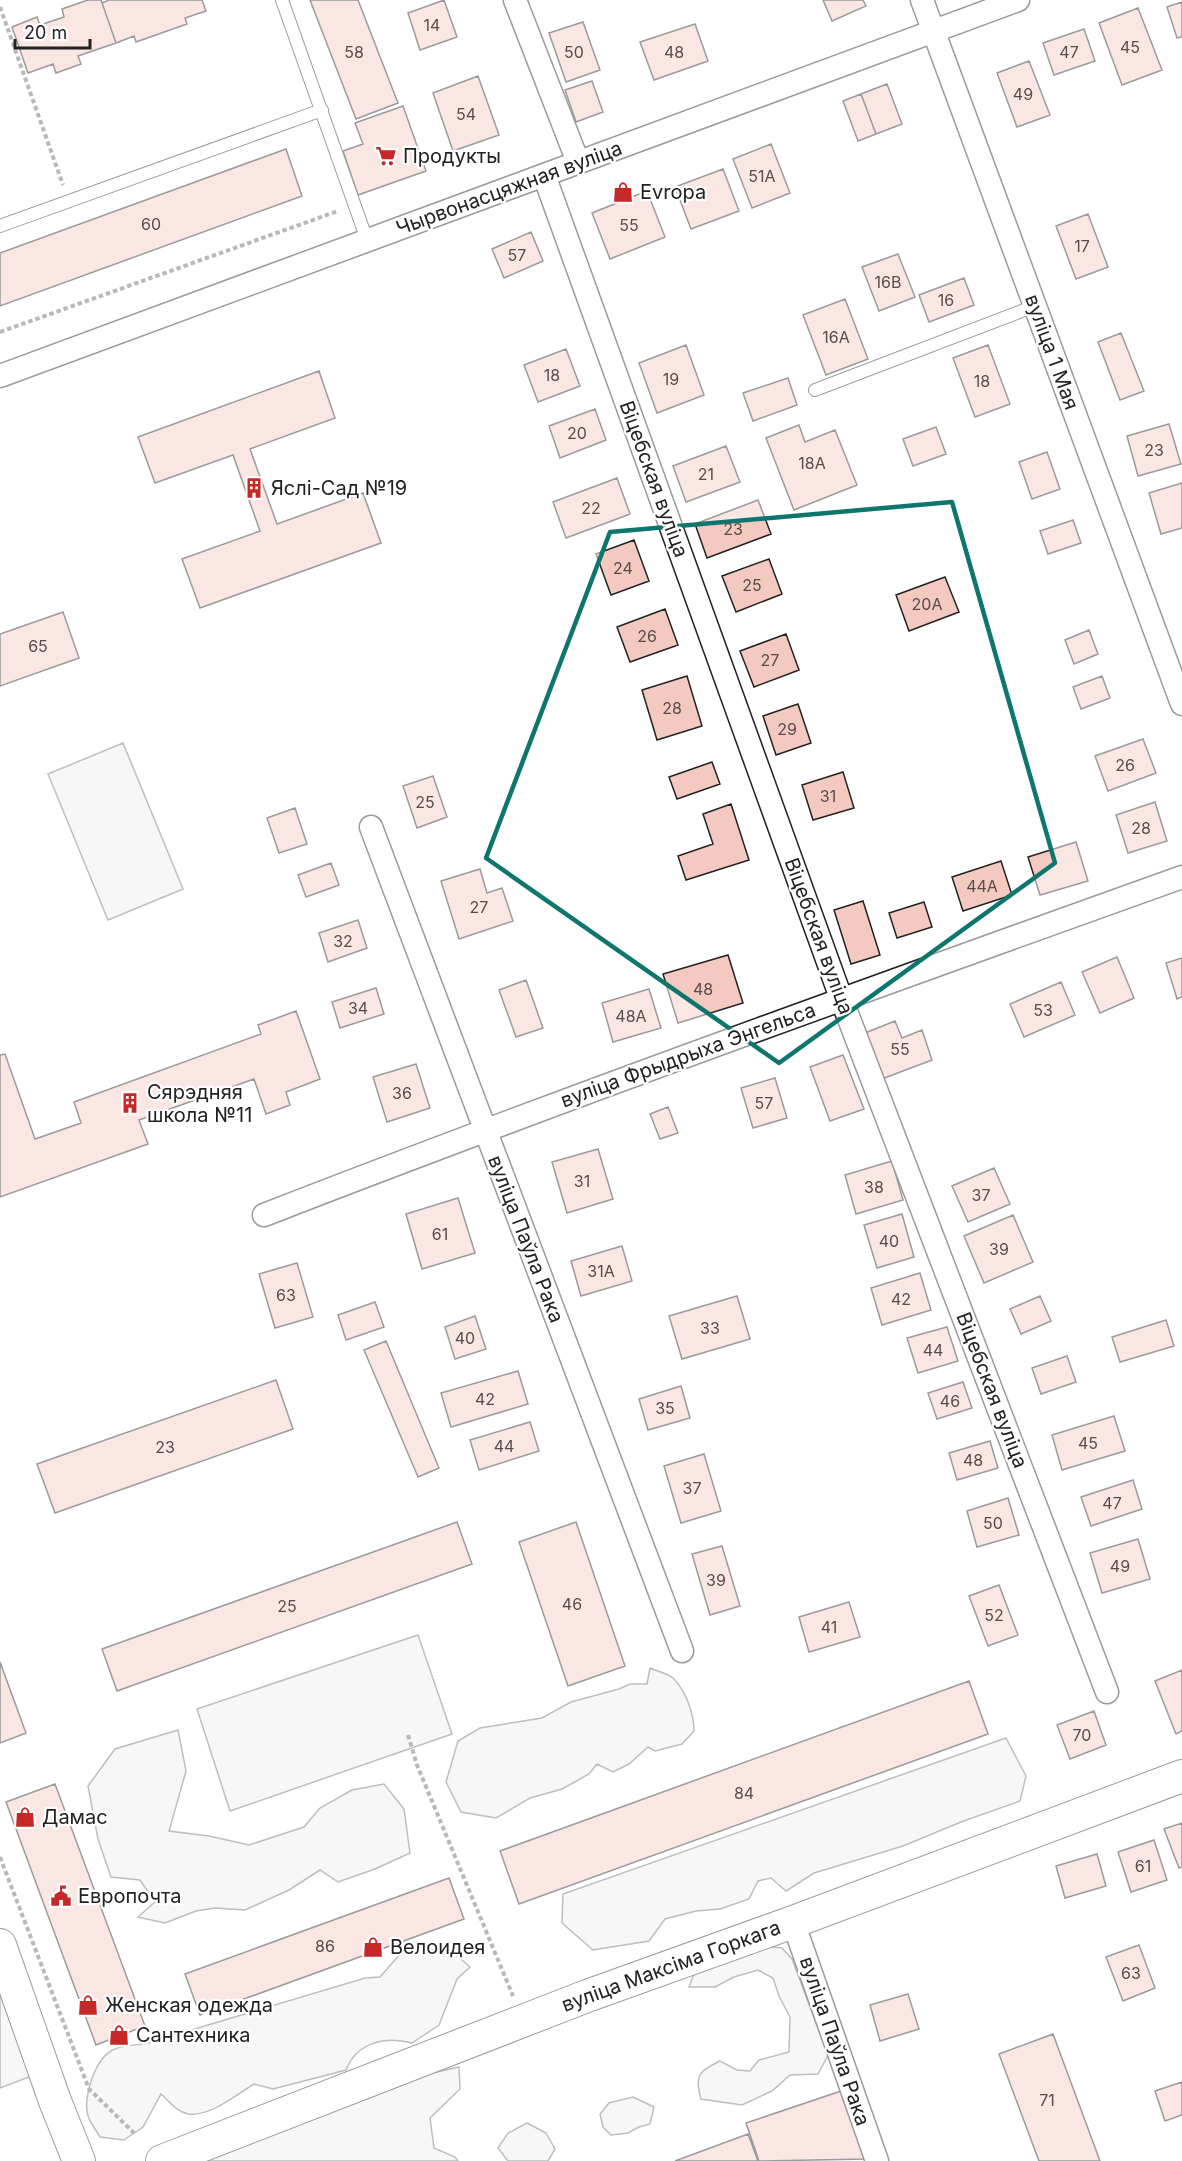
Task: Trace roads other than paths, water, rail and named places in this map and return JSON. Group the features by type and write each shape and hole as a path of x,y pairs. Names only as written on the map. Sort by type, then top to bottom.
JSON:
{"street":[{"path":"515,0 578,162"},
{"name":"вуліца 1 Мая","path":"922,0 1182,704"},
{"name":"Чырвонасцяжная вуліца","path":"0,376 1018,0"},
{"name":"Віцебская вуліца","path":"544,175 842,998 1107,1692"},
{"name":"вуліца Паўла Рака","path":"370,827 682,1651"},
{"name":"вуліца Фрыдрыха Энгельса","path":"264,1215 485,1129 842,998 1182,878"},
{"name":"вуліца Максіма Горкага","path":"162,2161 523,2021 1182,1776"},
{"name":"вуліца Паўла Рака","path":"793,1922 877,2161"},
{"path":"0,1945 55,2101 79,2161"}],"lane":[{"path":"282,0 367,240"},
{"path":"0,226 322,110"},
{"path":"815,390 1035,306"}],"place":[{"name":"Продукты","path":"386,156"},
{"name":"Evropa","path":"623,192"},
{"name":"Яслі-Сад №19","path":"254,488"},
{"name":"Сярэдняя школа №11","path":"130,1103"},
{"name":"Дамас","path":"25,1817"},
{"name":"Европочта","path":"61,1896"},
{"name":"Велоидея","path":"373,1947"},
{"name":"Женская одежда","path":"88,2005"},
{"name":"Сантехника","path":"119,2035"}]}
